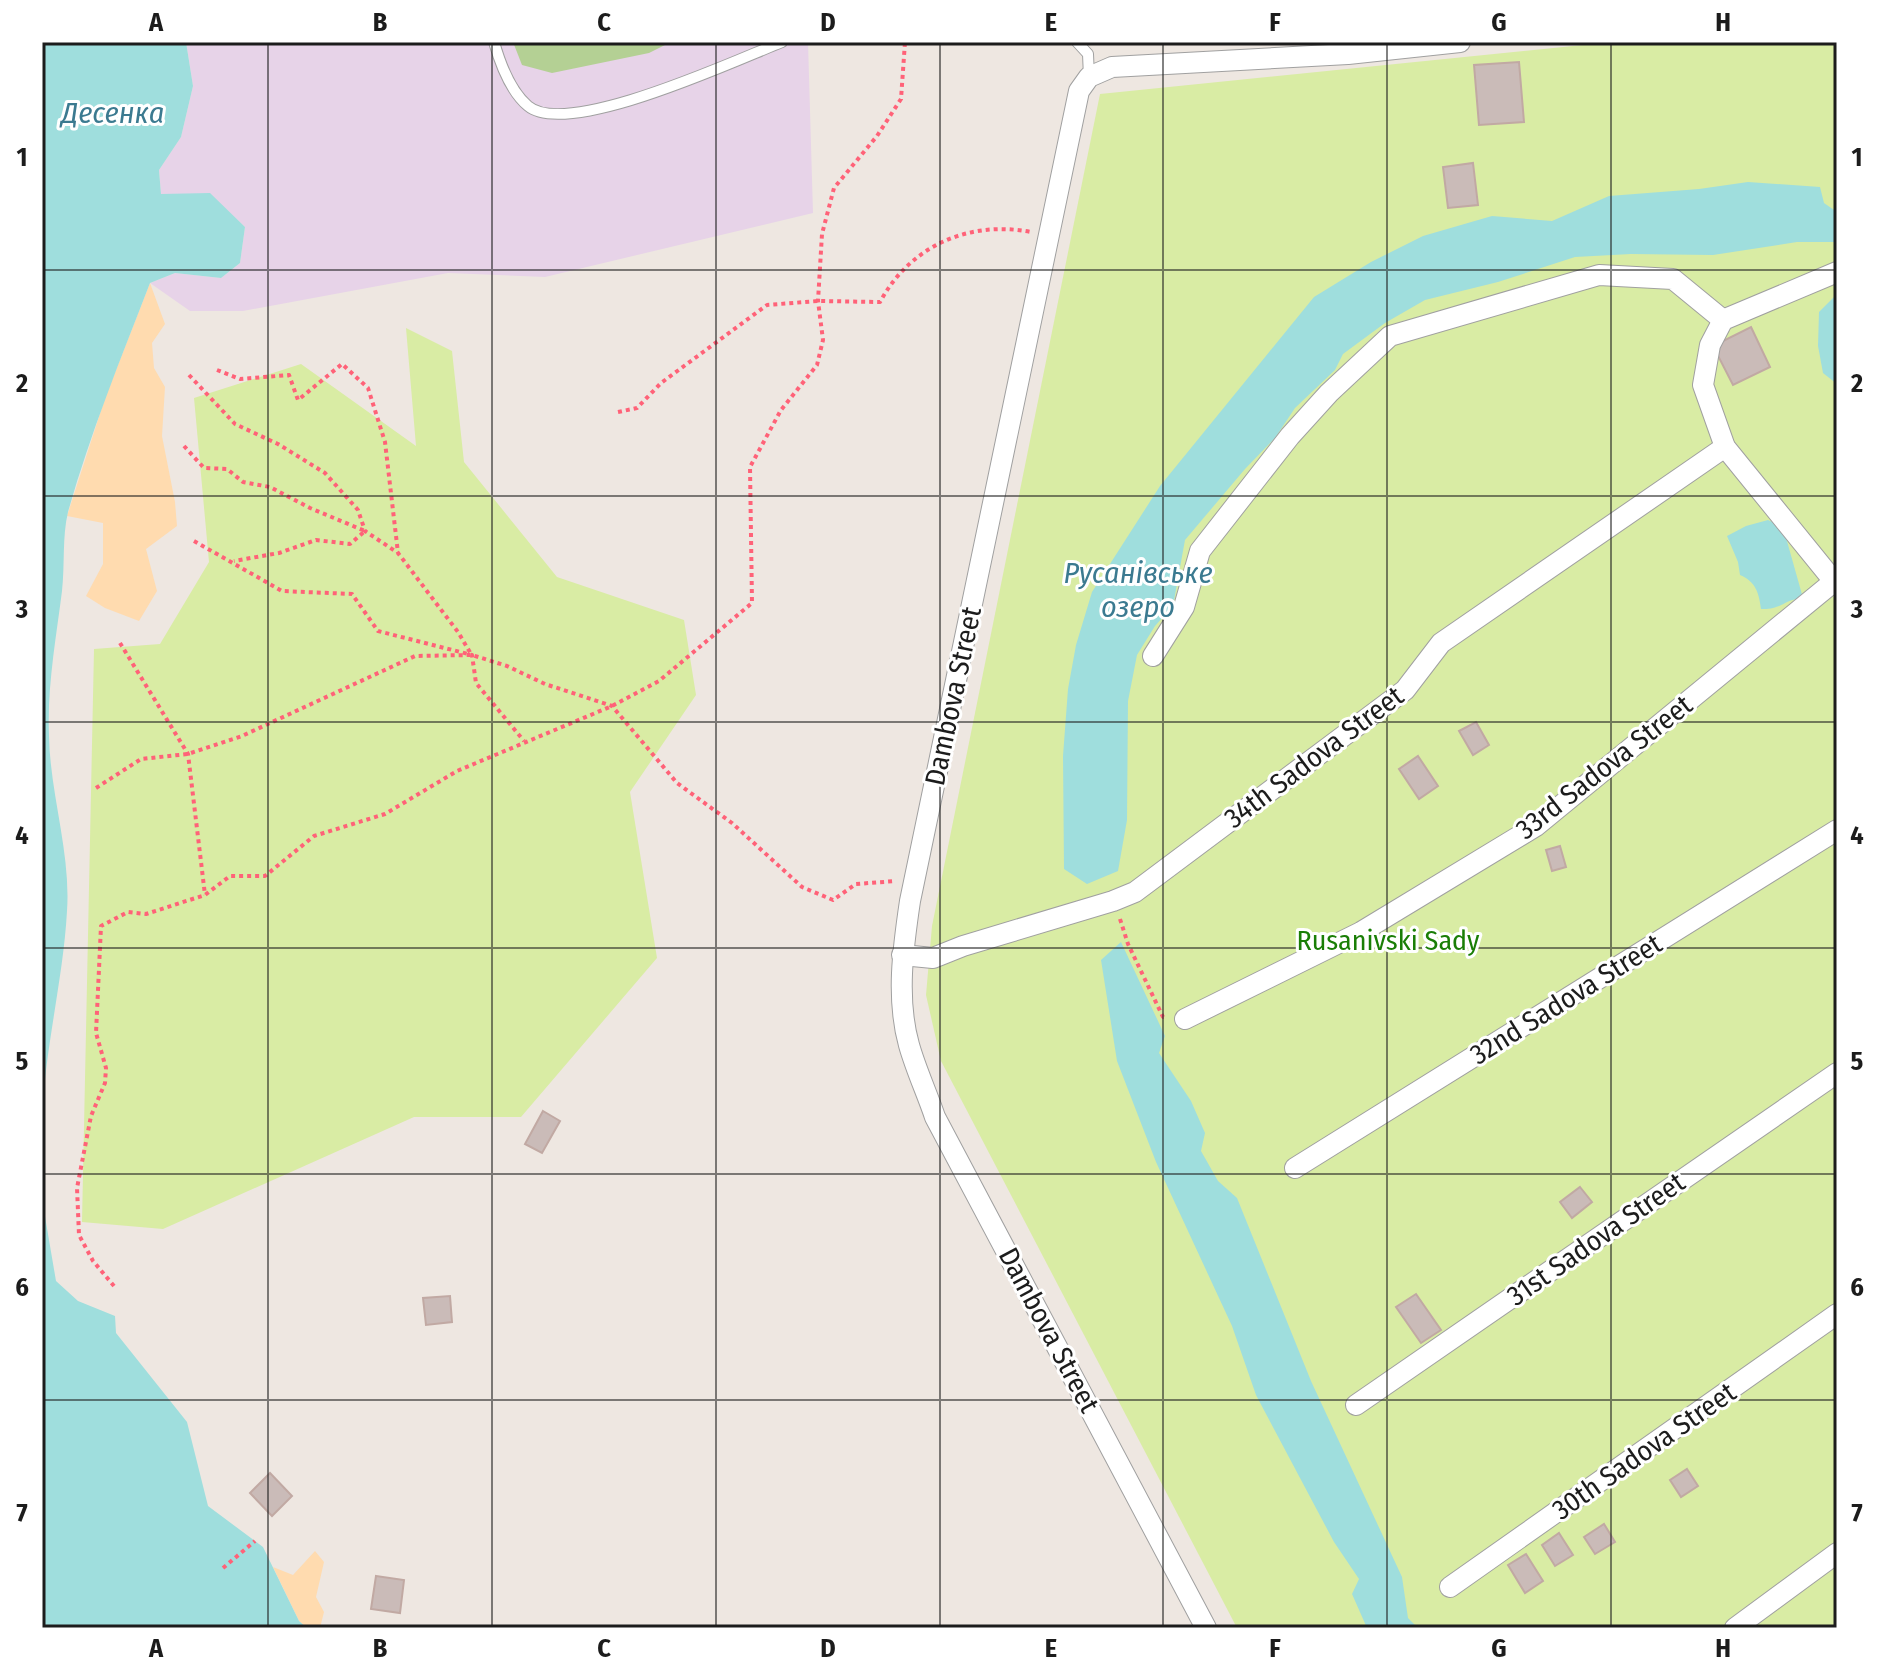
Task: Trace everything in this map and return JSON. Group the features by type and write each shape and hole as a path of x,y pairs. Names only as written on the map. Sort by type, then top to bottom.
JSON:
{"street":[{"path":"1089,77 1112,67 1348,54 1460,42"},
{"name":"Dambova Street","path":"1089,77 1079,91 914,882 902,955 905,1020 909,1044 935,1117 1206,1628"},
{"path":"1836,582 1725,447 1703,385 1710,345 1723,320 1837,272"},
{"path":"1153,656 1184,607 1200,551 1290,436 1329,393 1390,336 1599,275 1673,279 1723,320"},
{"name":"34th Sadova Street","path":"902,955 933,958 1135,892 1405,690 1441,643 1725,447"},
{"name":"33rd Sadova Street","path":"1185,1019 1361,932 1536,826 1836,582"},
{"name":"32nd Sadova Street","path":"1295,1168 1837,830"},
{"name":"31st Sadova Street","path":"1356,1405 1837,1073"},
{"name":"30th Sadova Street","path":"1450,1587 1837,1314"},
{"path":"1735,1628 1837,1553"}],"lane":[{"path":"494,42 502,70 529,107 559,116 619,105 782,42"},
{"path":"1077,42 1088,54 1089,77"}],"path":[{"path":"114,1286 93,1261 79,1235 77,1188 91,1116 105,1083 106,1068 96,1033 101,926 128,912 146,914 205,895 230,876 265,876 314,836 385,814 457,771 612,706 659,681 752,603 750,467 781,410 817,365 823,340 818,301 822,234 834,188 877,136 901,99 905,42"},
{"path":"618,412 637,408 661,383 767,305 818,301 880,302 889,284 925,250 964,233 1006,227 1049,235"},
{"path":"217,370 240,379 289,375 298,400 342,364 368,388 385,442 398,553"},
{"path":"189,375 235,424 278,444 325,473 358,510 365,531"},
{"path":"184,446 204,468 227,469 243,482 270,487 365,531 398,553 472,655 476,683 524,741"},
{"path":"231,562 279,553 316,540 350,544 365,531"},
{"path":"194,541 282,591 352,594 378,631 507,666 545,684 612,706 677,783 732,823 802,887 833,900 856,884 914,882"},
{"path":"120,643 188,754 205,895"},
{"path":"96,788 141,759 188,754 242,736 415,656 472,655"},
{"path":"1113,901 1128,944 1163,1017 1185,1019"},
{"path":"223,1568 255,1541"}],"shaded area":[{"path":"186,42 808,42 813,213 545,277 448,273 243,311 190,311 150,283 175,273 221,278 240,263 245,227 210,194 161,194 159,170 181,137 193,86"}],"green space":[{"path":"513,42 671,42 649,53 552,73 522,65"},
{"name":"Rusanivski Sady","path":"1612,42 1837,42 1837,1628 1237,1628 941,1061 926,995 932,926 1100,94"},
{"path":"406,328 452,351 464,462 557,577 684,620 696,695 630,792 657,958 521,1117 414,1117 163,1229 82,1222 94,649 160,644 209,562 194,398 301,364 416,446"}],"sand":[{"path":"150,283 165,324 152,343 154,368 165,387 162,436 177,526 146,549 157,591 139,621 105,608 86,596 103,564 103,523 67,516 105,398"},
{"path":"315,1551 324,1562 316,1597 324,1612 320,1628 307,1628 299,1621 273,1567 293,1575"}],"water":[{"name":"Десенка","path":"42,42 186,42 193,86 181,137 159,170 161,194 210,193 245,227 240,263 221,278 175,273 150,283 96,425 68,512 49,718 50,758 66,867 67,911 42,1122"},
{"name":"Русанівське озеро","path":"1748,182 1820,187 1824,203 1837,212 1837,242 1797,242 1713,255 1575,257 1498,282 1425,300 1385,323 1343,354 1335,370 1295,408 1275,438 1185,540 1173,606 1155,626 1137,655 1128,701 1127,820 1118,871 1087,884 1064,869 1063,756 1068,689 1076,645 1092,592 1160,486 1314,297 1371,262 1423,236 1492,216 1552,221 1609,196"},
{"path":"1837,294 1837,384 1823,373 1818,346 1819,312"},
{"path":"1768,520 1783,527 1803,598 1761,609 1756,589 1740,575 1727,536 1746,526"},
{"path":"1121,942 1165,1036 1159,1053 1191,1101 1205,1133 1201,1151 1218,1181 1237,1198 1311,1381 1402,1577 1408,1618 1418,1628 1367,1628 1352,1594 1359,1579 1334,1542 1256,1395 1232,1326 1156,1162 1117,1061 1101,960"},
{"path":"42,1199 56,1281 78,1301 115,1316 116,1333 187,1422 208,1506 263,1547 299,1621 307,1628 42,1628"}],"building":[{"path":"1519,62 1524,122 1479,125 1474,65"},
{"path":"1473,163 1478,205 1448,208 1443,167"},
{"path":"1751,327 1770,367 1733,385 1713,346"},
{"path":"1476,722 1489,745 1473,755 1459,731"},
{"path":"1418,756 1438,786 1419,799 1399,769"},
{"path":"1560,846 1566,867 1552,871 1546,850"},
{"path":"543,1111 560,1121 542,1153 525,1144"},
{"path":"1580,1187 1592,1202 1572,1218 1560,1202"},
{"path":"1416,1294 1441,1330 1421,1343 1396,1307"},
{"path":"450,1296 452,1322 426,1325 423,1298"},
{"path":"1687,1469 1698,1486 1681,1497 1670,1480"},
{"path":"270,1473 292,1496 272,1516 250,1493"},
{"path":"1604,1524 1615,1542 1595,1554 1584,1537"},
{"path":"1559,1533 1573,1555 1555,1566 1542,1545"},
{"path":"1526,1554 1543,1581 1525,1593 1508,1565"},
{"path":"376,1576 404,1580 400,1613 371,1609"}]}
